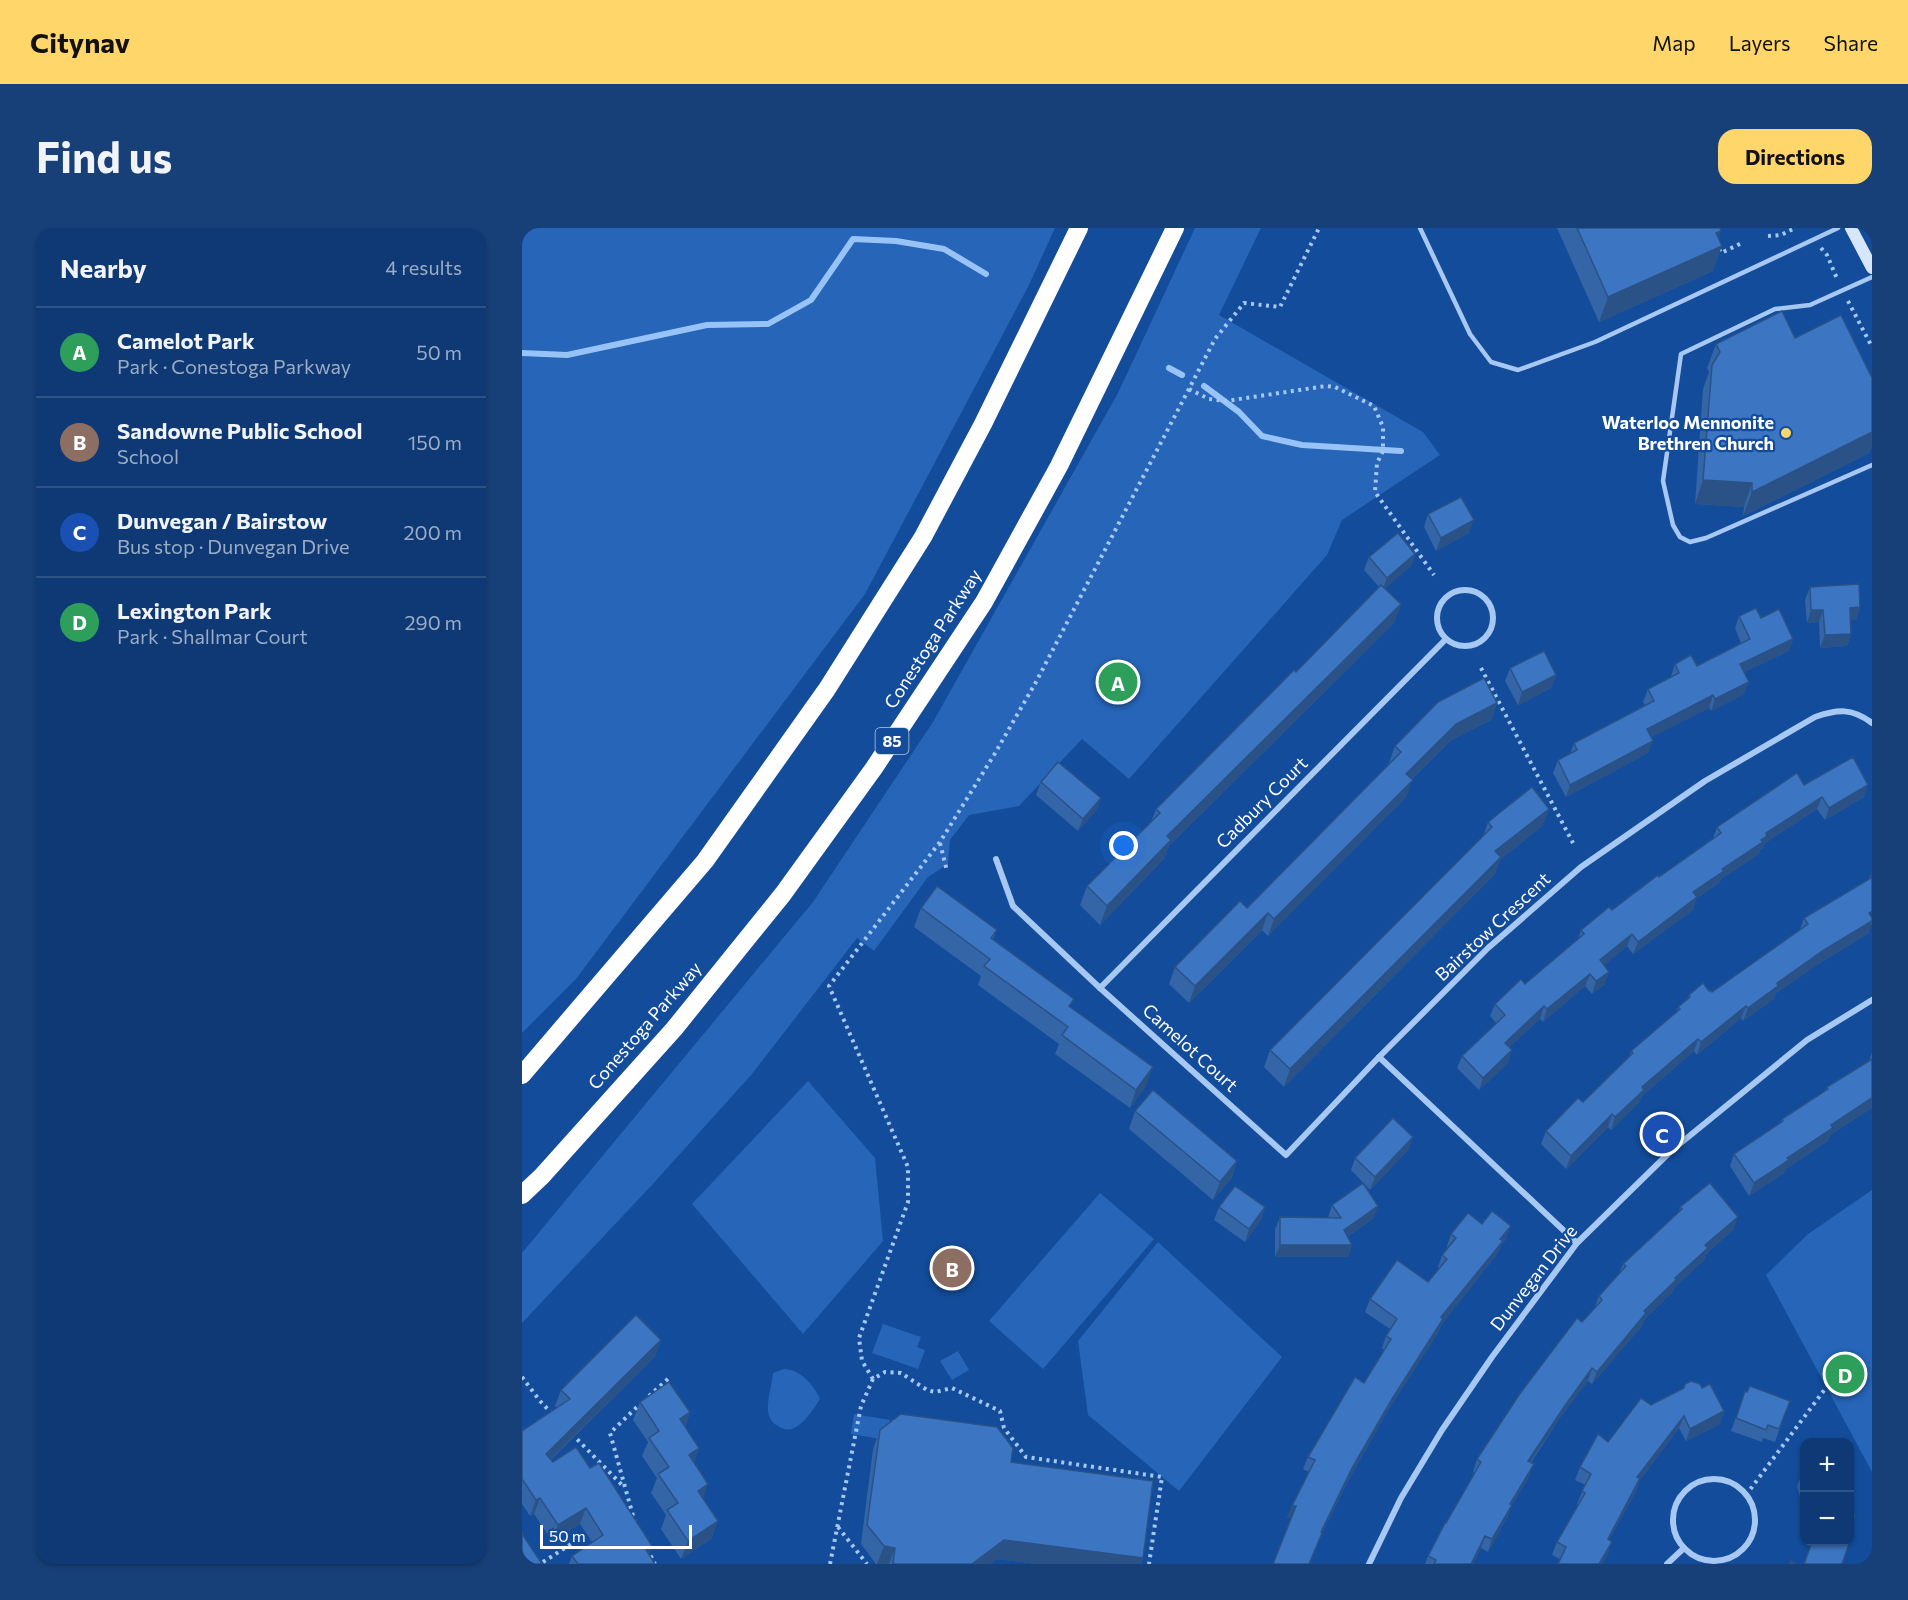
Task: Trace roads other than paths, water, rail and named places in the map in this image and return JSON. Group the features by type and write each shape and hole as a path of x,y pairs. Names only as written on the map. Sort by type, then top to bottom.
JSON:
{"highway":[{"path":"522,1076 705,861 827,689 923,537 984,424 1079,228"},
{"name":"Conestoga Parkway","path":"522,1195 542,1176 674,1029 783,894 874,768 984,603 1059,466 1176,228"}],"main road":[{"path":"1851,228 1872,268"}],"street":[{"path":"1466,591 1483,597 1488,604 1492,620 1486,636 1471,645 1462,646 1446,639 1441,632 1437,616 1443,601 1450,595 1466,591"},
{"name":"Cadbury Court","path":"1100,988 1446,639"},
{"name":"Bairstow Crescent","path":"1379,1057 1488,948 1581,867 1705,781 1815,717 1834,710 1862,716 1872,723"},
{"name":"Camelot Court","path":"996,859 1013,906 1100,988 1286,1155 1379,1057"},
{"name":"Dunvegan Drive","path":"1370,1564 1401,1498 1443,1430 1492,1357 1577,1243 1671,1151 1807,1040 1872,1000"},
{"path":"1379,1057 1577,1243"},
{"path":"1718,1479 1731,1483 1746,1495 1755,1516 1754,1530 1748,1543 1738,1554 1725,1560 1711,1561 1690,1554 1684,1548 1675,1532 1673,1517 1677,1503 1693,1485 1718,1479"},
{"path":"1667,1564 1684,1548"}],"lane":[{"path":"1420,228 1470,334 1491,362 1518,370 1595,342 1838,228"},
{"path":"1872,277 1810,305 1775,309 1681,354 1663,481 1673,525 1680,537 1690,542 1706,538 1872,465"}],"waterway":[{"path":"522,353 567,355 707,325 768,324 811,300 853,239 896,241 944,249 986,274"},
{"path":"1169,368 1182,375"},
{"path":"1204,386 1239,412 1262,436 1302,445 1401,451"}],"place":[{"name":"Waterloo Mennonite Brethren Church","path":"1786,433"},
{"name":"Camelot Park","path":"1118,682"},
{"name":"Dunvegan / Bairstow","path":"1662,1134"},
{"name":"Sandowne Public School","path":"952,1268"},
{"name":"Lexington Park","path":"1845,1374"}]}
